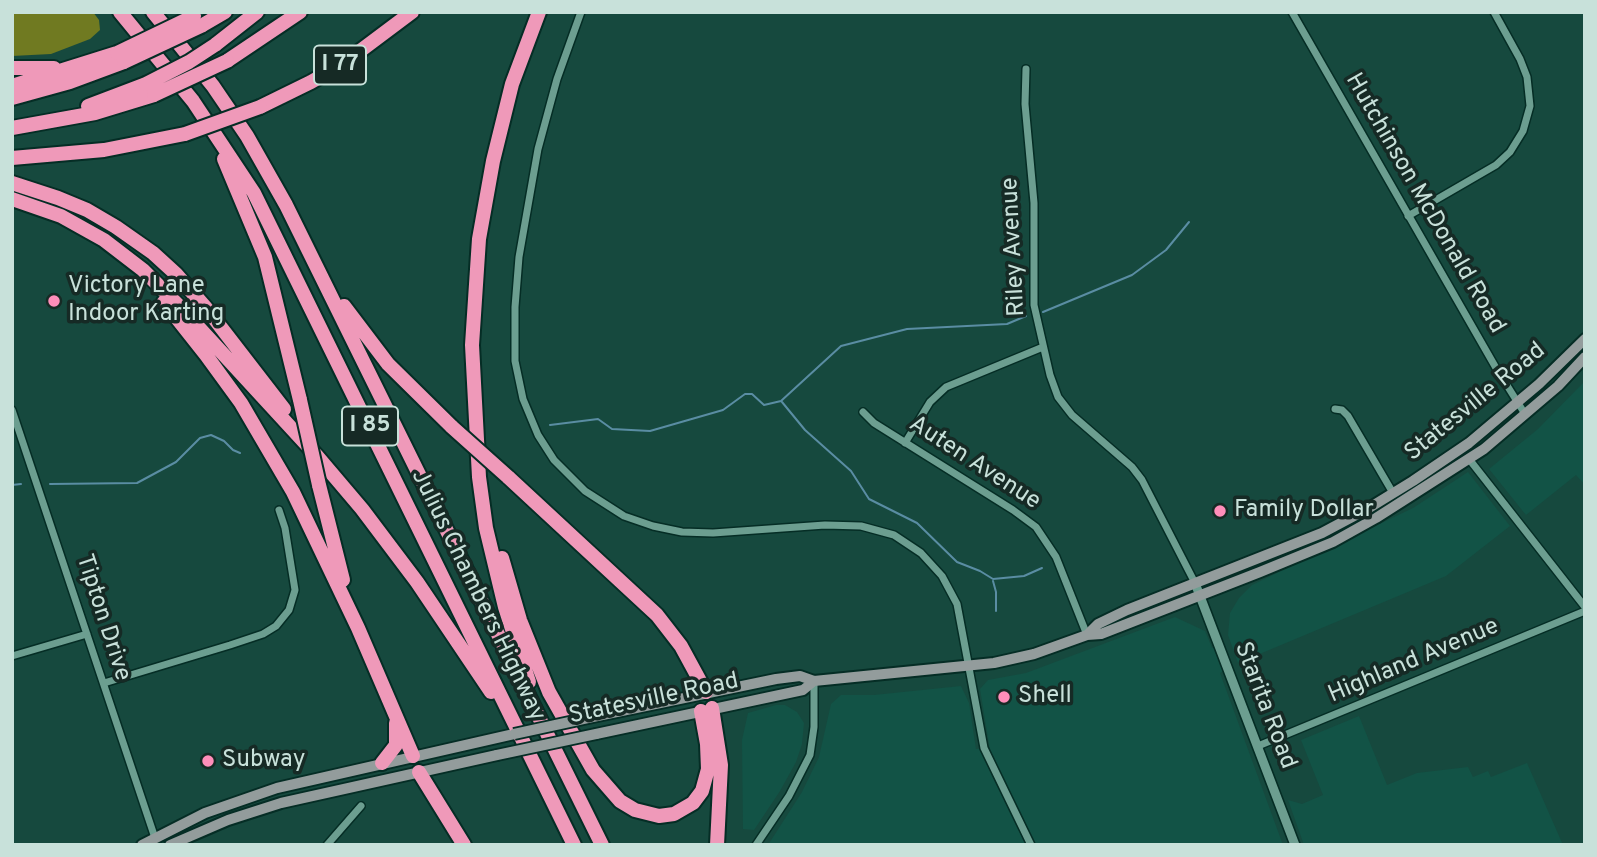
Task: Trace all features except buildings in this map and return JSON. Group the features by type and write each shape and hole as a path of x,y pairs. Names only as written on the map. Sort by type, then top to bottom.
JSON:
{"highway":[{"name":"Julius Chambers Highway","path":"120,12 176,79 254,193 574,845"},
{"name":"Julius Chambers Highway","path":"153,12 207,79 247,136 286,205 602,845"},
{"path":"12,98 120,57 199,18 225,12"},
{"path":"150,89 215,45 257,12"},
{"name":"I 77","path":"12,127 95,113 150,89 228,61 300,12"},
{"name":"I 77","path":"12,158 104,150 185,134 260,107 344,63 412,12"},
{"path":"528,12 520,58 496,148 480,239 472,345 480,489 491,554 505,607 545,730"},
{"path":"520,58 539,12"},
{"path":"12,86 120,57"},
{"path":"12,68 76,67"},
{"path":"208,123 265,257 318,485 358,628"},
{"path":"12,183 58,198 94,214 130,236 164,263 201,302 258,373 317,456"},
{"path":"12,199 47,210 90,231 116,248 156,282 317,456 362,509 404,564 519,736"},
{"path":"90,231 169,308 235,395 293,492 358,628 413,756"},
{"path":"322,277 388,364 657,615 681,646 706,692"},
{"path":"475,424 496,533 520,620 558,709 599,779 620,801 643,814 666,816 688,808 702,791 708,769 706,709"},
{"path":"706,709 721,765 717,845"},
{"path":"382,763 396,745 396,718"},
{"path":"419,772 464,845"}],"main road":[{"name":"Statesville Road","path":"1087,635 1098,624 1322,533 1393,493 1449,458 1517,403 1585,339"},
{"name":"Statesville Road","path":"142,845 156,841 205,813 258,793 413,756 706,692 800,676 814,681 968,667 1034,654 1087,635 1101,634 1341,537 1395,508 1469,459 1584,361"},
{"name":"Statesville Road","path":"170,845 228,820 275,804 803,690 814,681"},
{"path":"706,692 706,709"},
{"path":"413,756 419,772"}],"street":[{"path":"581,12 557,79 541,136 519,257 514,334 517,374 527,411 542,442 563,471 585,491 624,516 653,526 682,532 713,533 850,525 873,528 904,540 929,560 947,584 960,615 984,748 1031,845"},
{"name":"Hutchinson McDonald Road","path":"1292,12 1525,414"},
{"path":"1408,216 1496,164 1510,152 1523,131 1530,106 1527,77 1494,12"},
{"name":"Riley Avenue","path":"1026,69 1025,104 1034,203 1034,304 1056,392 1064,407 1132,467 1142,480 1195,583"},
{"path":"905,443 930,402 946,387 1043,347"},
{"path":"1335,409 1342,410 1348,416 1393,493"},
{"name":"Tipton Drive","path":"12,410 156,841"},
{"name":"Auten Avenue","path":"863,412 874,423 1036,527 1056,557 1087,635"},
{"path":"1469,459 1585,609"},
{"path":"104,683 241,642 276,626 289,610 295,590 285,528 279,510"},
{"name":"Starita Road","path":"1195,583 1295,845"},
{"name":"Highland Avenue","path":"1258,746 1585,609"},
{"path":"12,656 87,634"},
{"path":"756,845 789,796 810,755 814,727 814,681"},
{"path":"327,845 361,806"}],"shaded area":[{"path":"1585,381 1585,485 1576,475 1526,515 1489,469 1538,429"},
{"path":"1468,472 1510,526 1446,576 1238,663 1228,635 1230,613 1239,598 1252,585 1413,508"},
{"path":"1175,617 1205,631 1212,648 1215,647 1223,671 1220,673 1283,845 768,845 802,792 819,757 831,704 841,695 874,695 961,686 969,703 976,749 990,749 980,689 988,680 1026,673"},
{"path":"785,705 797,712 804,723 802,744 796,762 780,791 754,830 743,829 742,740 748,713"},
{"path":"1359,716 1387,785 1417,773 1468,767 1473,777 1488,771 1491,777 1527,763 1563,845 1304,845 1288,800 1302,804 1323,795 1301,740"}],"green space":[{"path":"12,12 93,12 99,20 100,30 90,39 51,54 12,56"}],"waterway":[{"path":"1043,312 1132,275 1166,250 1189,222"},
{"path":"550,425 598,419 612,429 650,431 723,410 745,394 752,394 764,405 781,401 841,346 907,329 1007,324 1026,316"},
{"path":"782,402 805,430 851,471 869,499 917,523 957,562 993,579 1024,576 1042,568"},
{"path":"50,484 137,483 176,462 200,438 211,435 240,453"},
{"path":"12,485 21,484"},
{"path":"993,581 996,611"}],"place":[{"name":"Victory Lane Indoor Karting","path":"54,301"},
{"name":"Family Dollar","path":"1220,511"},
{"name":"Shell","path":"1004,697"},
{"name":"Subway","path":"208,761"}]}
